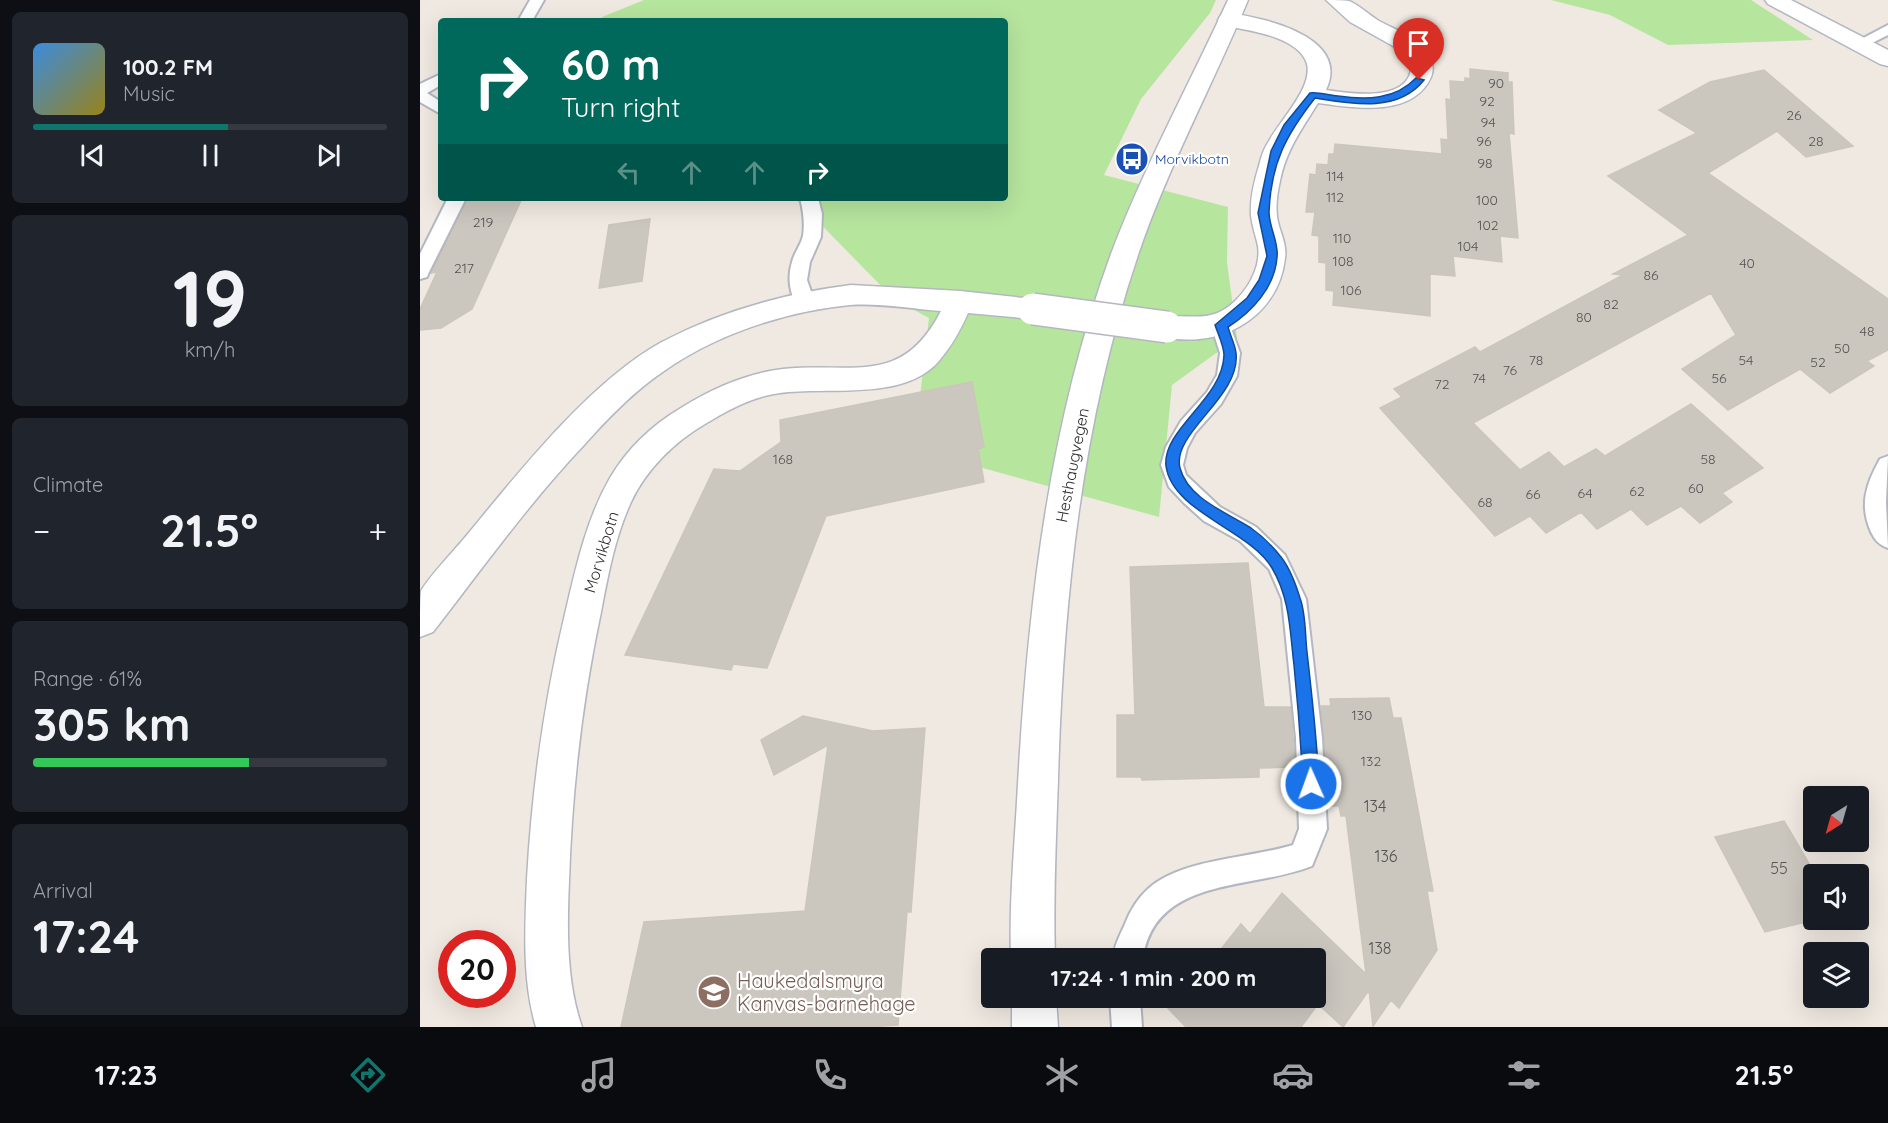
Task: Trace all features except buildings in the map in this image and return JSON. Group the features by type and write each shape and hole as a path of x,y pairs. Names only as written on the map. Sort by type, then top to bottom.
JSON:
{"street":[{"path":"1313,95 1352,101 1399,96 1410,90 1419,80 1422,70 1414,49 1358,19 1336,0"},
{"path":"1774,0 1888,59"},
{"path":"420,620 577,428 653,362 694,340 750,317 806,303 852,295 1033,309 1167,327 1201,329 1221,325 1245,308 1265,281 1272,256 1264,213 1273,160 1287,127 1313,95 1321,75 1319,62 1309,50 1234,10"},
{"name":"Hesthaugvegen","path":"1034,948 1041,695 1057,544 1077,433 1095,356 1120,268 1141,215 1234,10"},
{"name":"Morvikbotn","path":"559,1027 555,1015 547,939 549,821 567,680 598,548 621,489 644,455 671,430 705,408 747,389 780,381 877,379 900,374 921,361 936,347 950,328 960,302"},
{"path":"1034,1008 1035,1027"}],"lane":[{"path":"527,18 537,0"},
{"path":"1859,44 1888,29"},
{"path":"420,90 438,81"},
{"path":"420,95 438,107"},
{"path":"420,272 456,201"},
{"path":"806,303 798,280 801,262 812,237 813,214 810,201"},
{"path":"1128,948 1142,920 1162,896 1190,882 1279,864 1302,856 1313,829 1309,738 1294,599 1277,562 1248,534 1212,514 1192,496 1177,480 1172,465 1177,447 1188,427 1214,398 1227,376 1230,353 1221,325"},
{"path":"1888,465 1874,495 1874,514 1881,530 1888,538"},
{"path":"1126,1008 1127,1027"}],"green space":[{"path":"644,0 1216,0 1210,13 1141,99 1104,175 1228,207 1227,262 1237,338 1172,385 1159,517 914,449 929,318 894,299 798,201 1008,201 1008,18 602,17"},
{"path":"1551,0 1751,0 1813,40 1668,45 1610,15"}],"place":[{"name":"Morvikbotn","path":"1132,159"},
{"name":"Haukedalsmyra Kanvas-barnehage","path":"714,992"}],"route":[{"path":"1311,784 1309,738 1294,599 1277,562 1248,534 1212,514 1192,496 1177,480 1172,465 1177,447 1188,427 1214,398 1227,376 1230,353 1221,325 1238,315 1265,281 1272,256 1264,213 1276,151 1287,127 1313,95 1352,101 1378,100 1399,96 1410,90 1419,80"}]}
